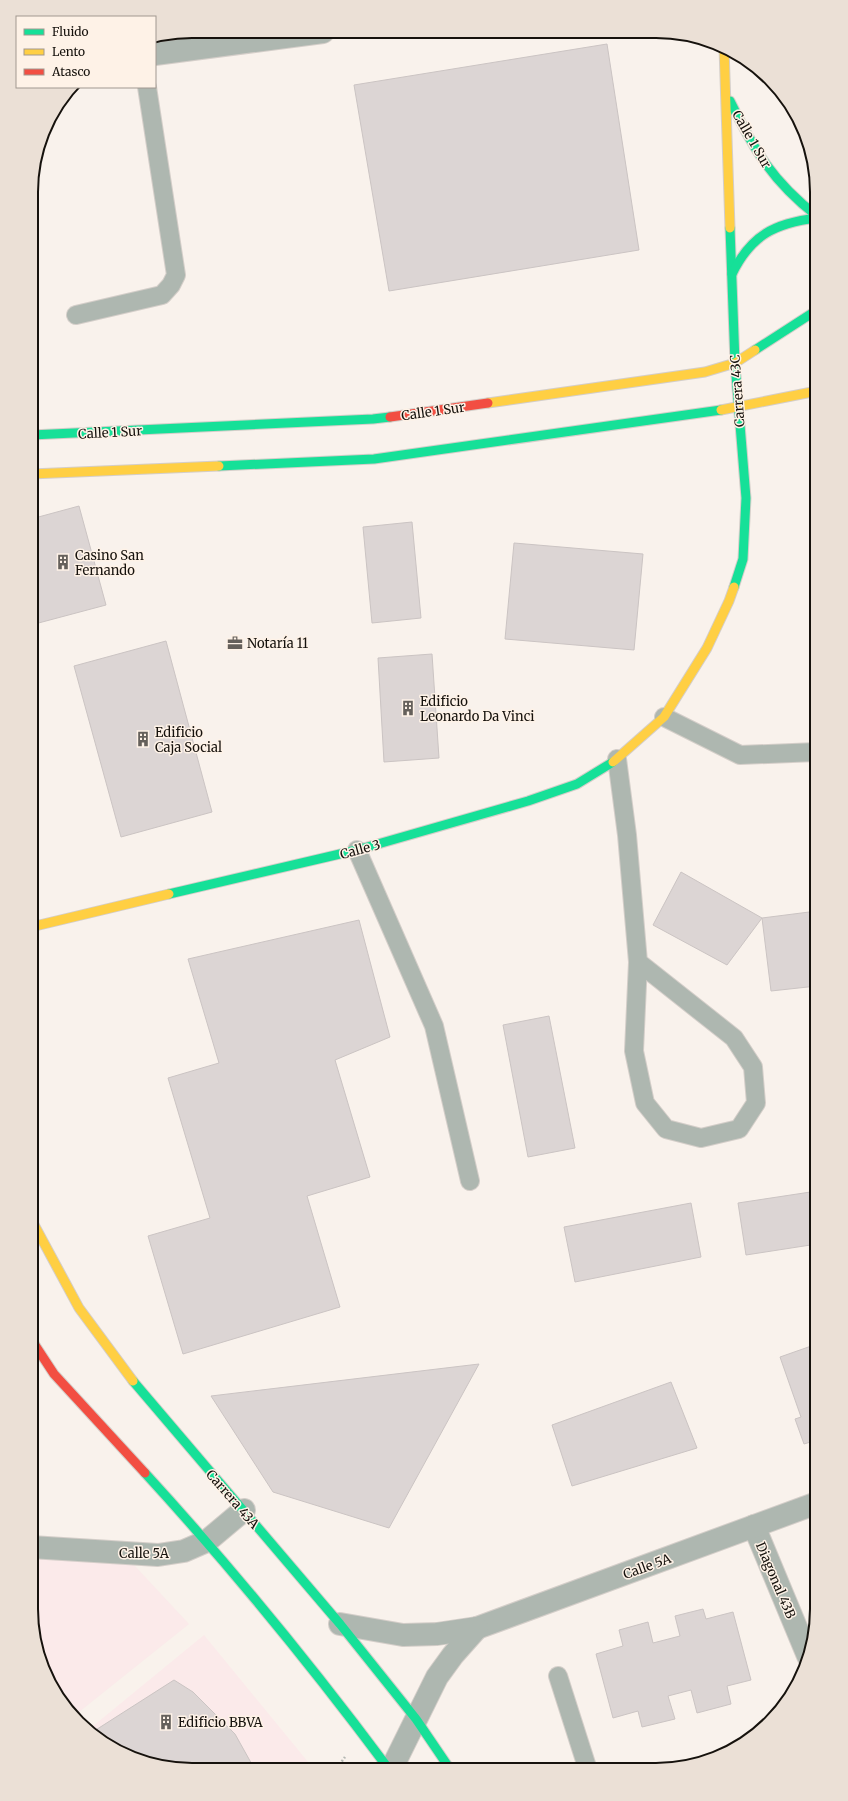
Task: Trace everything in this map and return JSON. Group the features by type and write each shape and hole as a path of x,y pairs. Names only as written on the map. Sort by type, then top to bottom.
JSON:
{"street":[{"path":"156,54 276,38"},
{"path":"717,51 725,68"},
{"name":"Carrera 43C","path":"664,716 707,648 729,601 743,559 746,498 735,363 724,54"},
{"name":"Calle 1 Sur","path":"726,92 743,129 763,163 789,193 810,211"},
{"name":"Calle 1 Sur","path":"732,274 742,255 757,239 775,227 796,220 810,218"},
{"name":"Calle 1 Sur","path":"38,436 373,419 705,372 735,363 810,315"},
{"path":"38,474 374,459 709,412 810,392"},
{"name":"Calle 3","path":"38,925 357,850 528,801 577,784 617,759 664,716"},
{"name":"Carrera 43A","path":"38,1232 79,1308 101,1340 162,1416 340,1624 416,1719 446,1763"},
{"path":"38,1350 54,1374 207,1540 384,1763"},
{"name":"Calle 5A","path":"340,1624 403,1635 437,1634 477,1628 810,1506"},
{"name":"Calle 5A","path":"38,1547 158,1555 184,1551 207,1540 244,1510"},
{"name":"Diagonal 43B","path":"754,1526 805,1649"},
{"name":"Calle 5A","path":"394,1763 437,1677 453,1655 477,1628"}],"lane":[{"path":"76,315 162,295 171,285 176,275 147,88"},
{"path":"664,716 740,755 810,752"},
{"path":"617,759 627,835 638,962 634,1051 645,1103 666,1129 701,1138 739,1129 756,1103 753,1067 734,1038 638,962"},
{"path":"357,850 434,1026 470,1181"},
{"path":"558,1676 586,1763"}],"shaded area":[{"path":"38,1558 134,1565 189,1624 78,1713 70,1703 54,1677 43,1649 38,1619"},
{"path":"204,1635 309,1763 172,1762 152,1758 124,1747 93,1726"}],"building":[{"path":"607,44 639,250 389,291 354,85"},
{"name":"Casino San Fernando","path":"79,506 106,605 38,623 38,517"},
{"path":"412,522 421,618 372,623 363,527"},
{"path":"514,543 643,554 634,650 505,639"},
{"name":"Edificio Caja Social","path":"166,641 212,812 121,837 74,666"},
{"name":"Edificio Leonardo Da Vinci","path":"432,654 439,758 384,762 378,658"},
{"path":"681,872 762,918 727,965 653,925"},
{"path":"810,912 810,987 771,991 762,918"},
{"path":"359,920 390,1037 335,1060 370,1177 307,1196 340,1307 183,1354 148,1236 210,1218 168,1078 219,1063 188,959"},
{"path":"549,1016 575,1148 528,1157 503,1025"},
{"path":"810,1192 810,1245 746,1255 738,1203"},
{"path":"691,1203 701,1257 575,1282 564,1227"},
{"path":"810,1346 810,1442 804,1444 795,1419 801,1417 780,1357"},
{"path":"479,1364 389,1528 273,1492 211,1396"},
{"path":"671,1382 697,1448 572,1486 552,1425"},
{"path":"703,1609 706,1619 733,1612 751,1680 727,1686 731,1704 697,1713 691,1690 668,1696 675,1719 642,1727 638,1711 613,1718 596,1654 623,1646 619,1630 648,1622 653,1643 680,1636 675,1616"},
{"name":"Edificio BBVA","path":"174,1680 193,1692 235,1734 251,1763 182,1763 152,1758 124,1747 96,1730"}],"traffic: fast":[{"path":"730,101 756,150 776,178 788,191 810,210"},
{"path":"732,274 739,261 756,240 766,233 789,223 810,219"},
{"path":"730,228 735,363 746,498 743,559 734,587"},
{"path":"755,350 810,315"},
{"path":"219,466 374,459 721,410"},
{"path":"38,435 390,417"},
{"path":"169,894 357,850 528,801 577,784 613,762"},
{"path":"133,1381 340,1624 416,1719 446,1763"},
{"path":"145,1473 240,1581 330,1692 384,1763"}],"traffic: slow":[{"path":"724,54 730,228"},
{"path":"488,403 705,372 735,363 755,350"},
{"path":"721,410 810,392"},
{"path":"38,474 219,466"},
{"path":"613,762 664,717 707,648 734,587"},
{"path":"38,925 169,894"},
{"path":"38,1232 79,1308 133,1381"}],"traffic: jam":[{"path":"390,417 488,403"},
{"path":"38,1350 54,1374 145,1473"}],"place":[{"name":"Casino San Fernando","path":"63,562"},
{"name":"Notaría 11","path":"235,643"},
{"name":"Edificio Leonardo Da Vinci","path":"408,708"},
{"name":"Edificio Caja Social","path":"143,739"},
{"name":"Edificio BBVA","path":"166,1722"}]}
